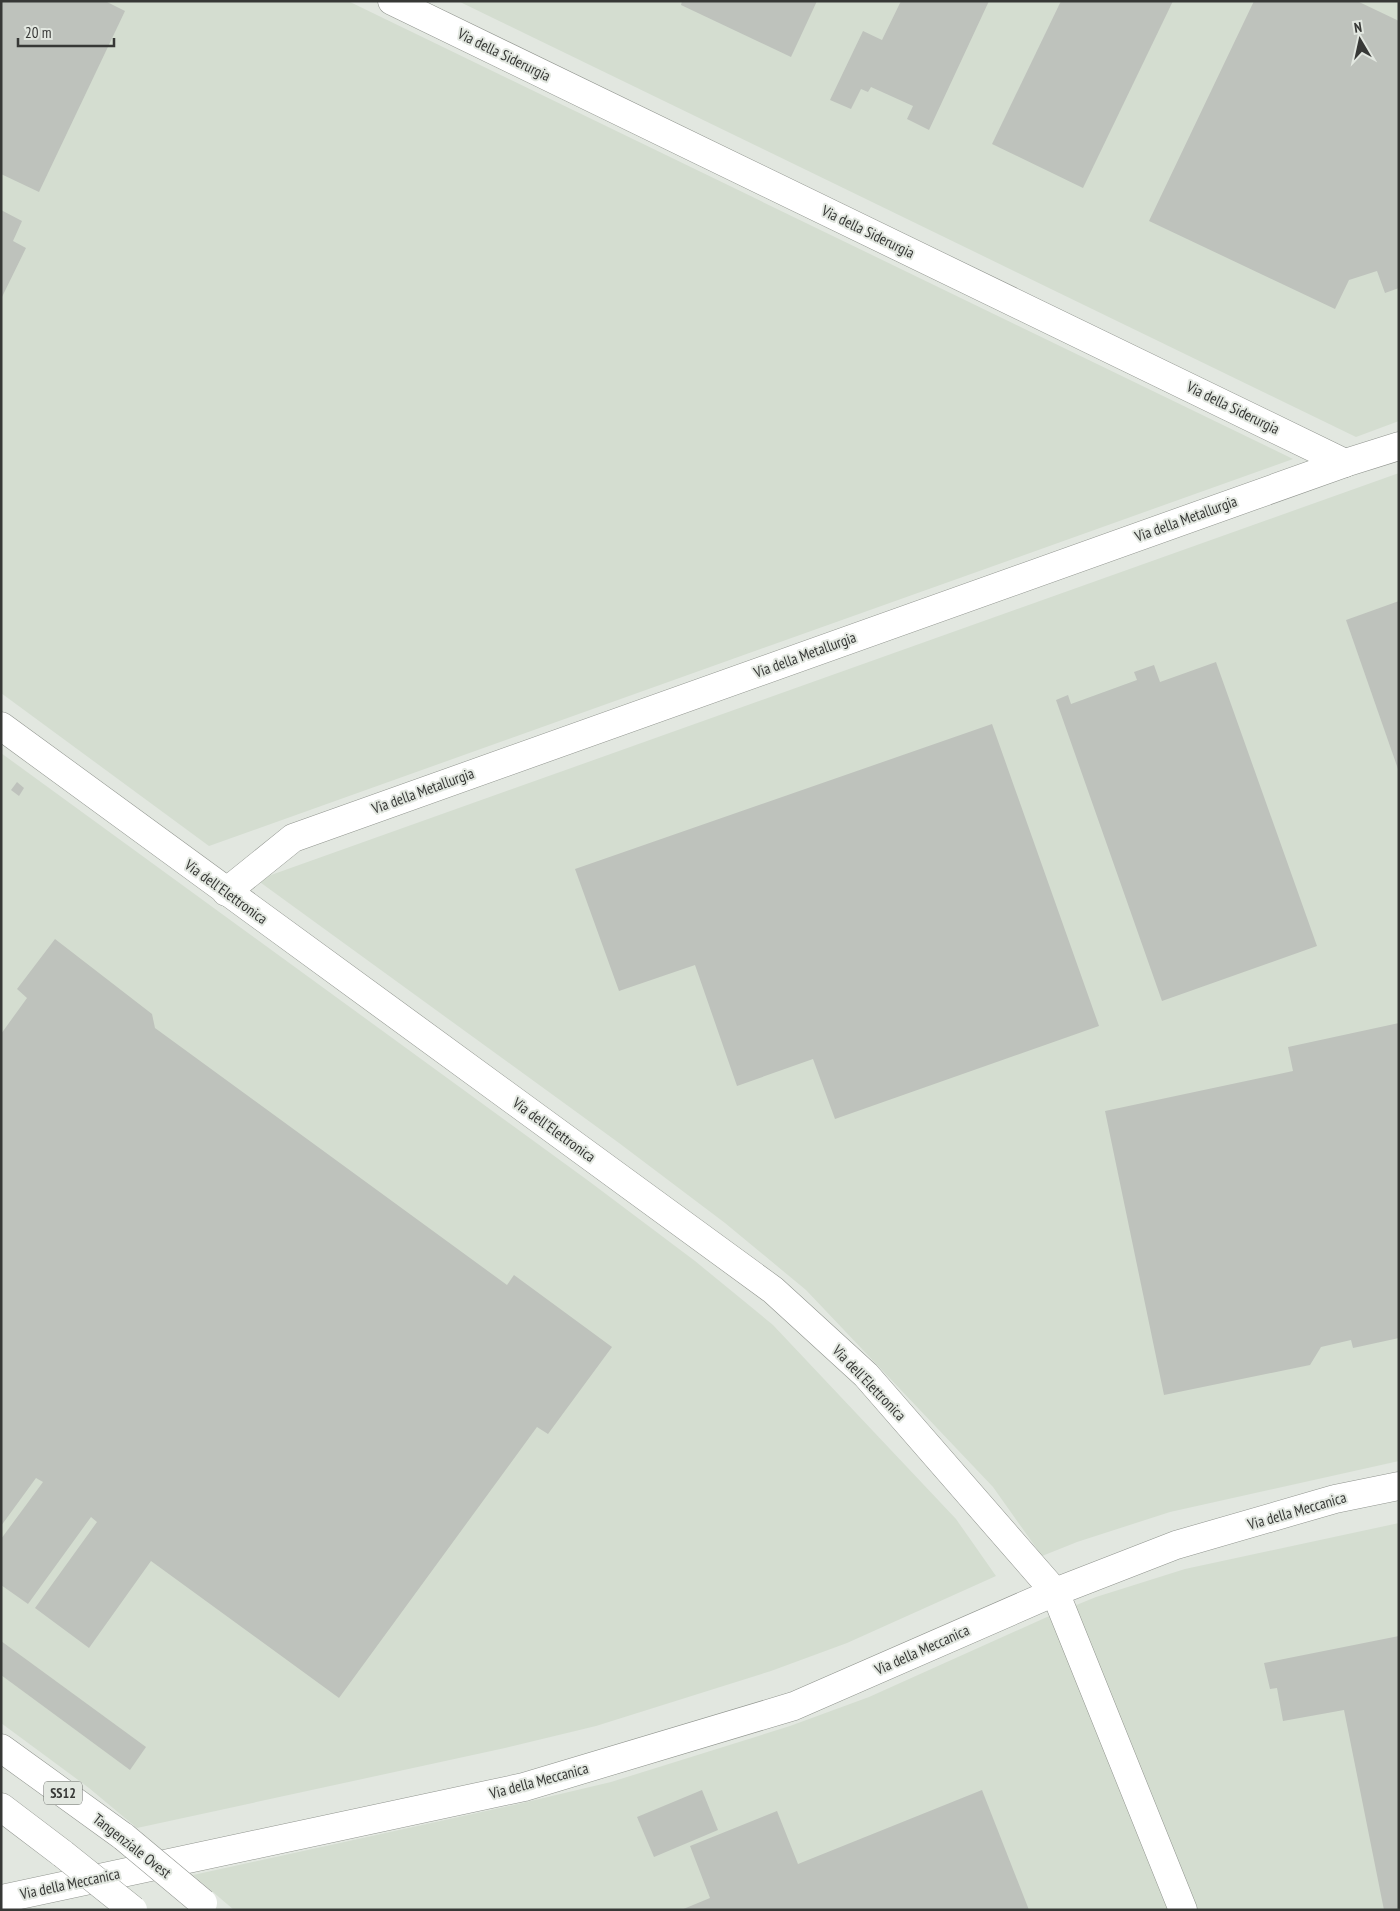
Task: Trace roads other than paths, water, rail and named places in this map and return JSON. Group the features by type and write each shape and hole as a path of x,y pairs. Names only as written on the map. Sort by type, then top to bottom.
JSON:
{"main road":[{"name":"Via della Siderurgia","path":"392,1 1345,463"},
{"name":"Via della Metallurgia","path":"226,892 293,838 1345,463 1399,446"},
{"name":"Via dell'Elettronica","path":"1,726 773,1290 866,1375 1055,1592"},
{"name":"Via della Meccanica","path":"1,1899 524,1787 794,1706 1055,1592 1176,1545 1335,1499 1399,1486"},
{"path":"1055,1592 1183,1910"},
{"name":"Tangenziale Ovest","path":"1,1748 124,1838 208,1906"},
{"path":"1,1807 133,1910"}]}
